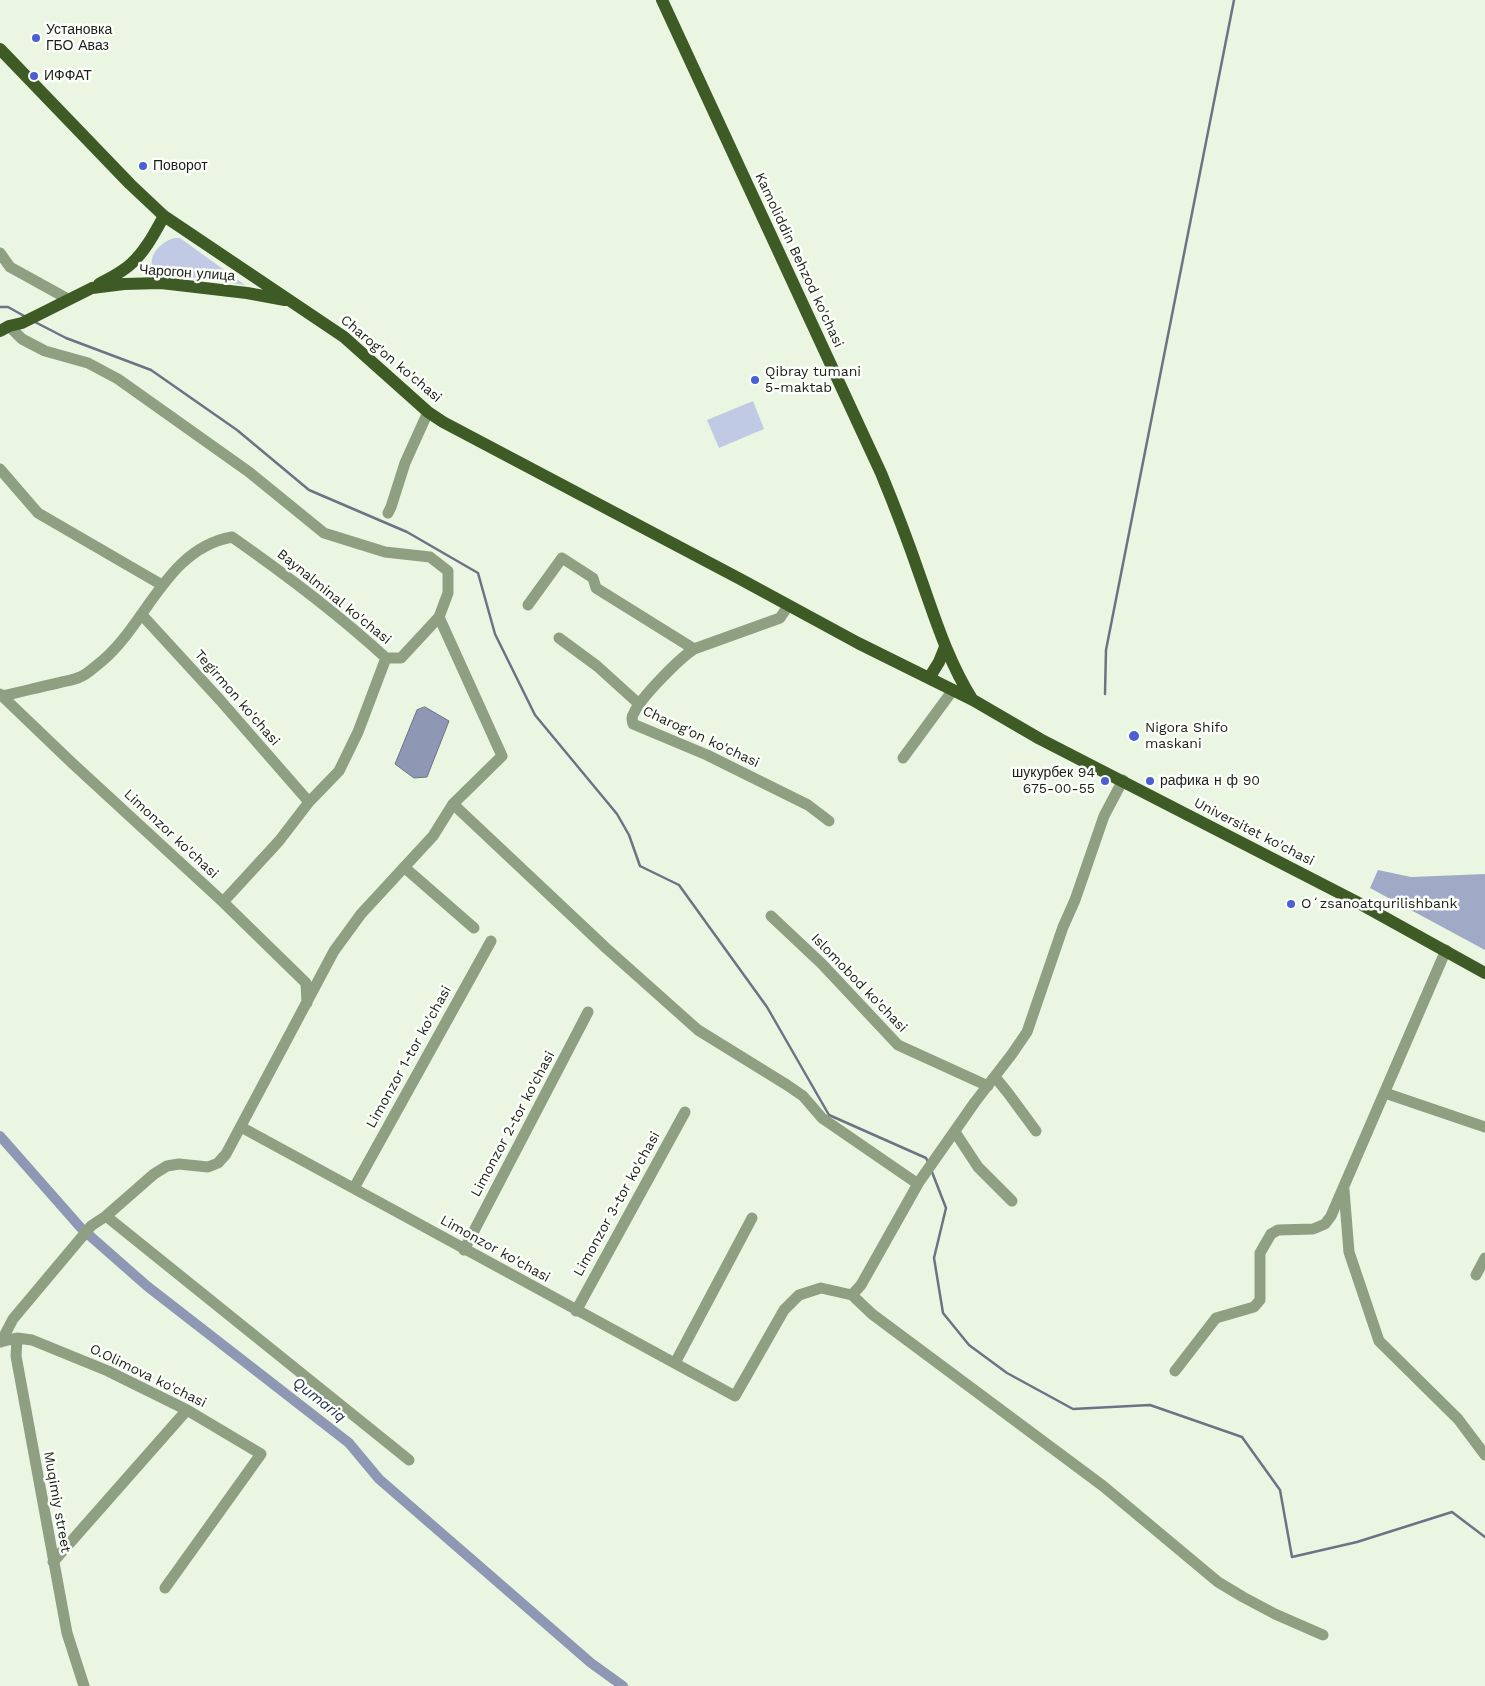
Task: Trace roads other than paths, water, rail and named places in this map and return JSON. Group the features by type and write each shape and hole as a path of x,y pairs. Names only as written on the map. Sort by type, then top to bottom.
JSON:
{"main road":[{"name":"Kamoliddin Behzod ko'chasi","path":"662,0 881,473 904,530 945,647 960,679 973,700"},
{"name":"Charog'on ko'chasi","path":"0,49 130,184 164,216 344,337 428,412 788,606 930,678"},
{"path":"92,288 132,263 143,252 164,216"},
{"name":"Чарогон улица","path":"10,327 92,288 124,284 161,283 247,293 290,301"},
{"path":"930,678 945,647"},
{"name":"Universitet ko'chasi","path":"930,678 973,700 1040,739 1446,950 1485,973"}],"street":[{"path":"0,253 10,267 68,299"},
{"name":"Baynalminal ko'chasi","path":"1,695 81,677 108,657 142,615 162,585 197,550 222,539 232,537 357,631 386,658 401,658 439,617 448,593 448,571 430,557 385,552 324,533 249,472 118,379 88,363 45,351 22,339 10,327"},
{"path":"388,513 405,463 428,412"},
{"path":"0,469 38,513 162,585"},
{"path":"528,605 562,558 593,578 596,588 694,649"},
{"name":"Charog'on ko'chasi","path":"788,606 780,618 694,649 685,655 639,704 632,715 632,720 633,724 707,755 792,796 808,805 829,821"},
{"name":"Tegirmon ko'chasi","path":"142,615 220,700 309,802"},
{"path":"1,1342 13,1319 91,1226 106,1216 154,1174 167,1166 179,1164 208,1167 218,1163 226,1154 334,951 361,914 433,836 453,804 502,756 439,617"},
{"path":"559,638 597,666 639,704"},
{"path":"223,902 279,840 309,802 339,771 358,732 386,658"},
{"path":"903,758 953,690"},
{"name":"Limonzor ko'chasi","path":"1,695 223,902 306,983 308,1003"},
{"path":"1122,780 1104,816 1027,1032 919,1182 861,1285 852,1295 872,1314 1103,1486 1218,1582 1275,1614 1322,1635"},
{"path":"453,804 606,948 698,1030 803,1096 822,1118 919,1182"},
{"path":"404,868 474,928"},
{"name":"Islomobod ko'chasi","path":"770,916 822,964 898,1045 991,1081"},
{"name":"Limonzor 1-tor ko'chasi","path":"354,1188 491,941"},
{"path":"1174,1371 1216,1318 1254,1307 1260,1300 1260,1253 1271,1234 1278,1230 1314,1229 1325,1224 1332,1216 1446,950"},
{"name":"Limonzor 2-tor ko'chasi","path":"464,1250 588,1012"},
{"path":"991,1081 1008,1093 1036,1131"},
{"path":"1385,1093 1485,1127"},
{"name":"Limonzor 3-tor ko'chasi","path":"576,1311 685,1112"},
{"name":"Limonzor ko'chasi","path":"241,1127 735,1396 784,1310 799,1295 821,1288 852,1295"},
{"path":"955,1132 978,1166 1012,1201"},
{"path":"1343,1188 1349,1252 1379,1341 1458,1419 1485,1455"},
{"path":"106,1216 409,1460"},
{"path":"675,1363 752,1218"},
{"path":"1476,1275 1485,1258"},
{"path":"1,1342 17,1338"},
{"name":"O.Olimova ko'chasi","path":"17,1338 32,1340 108,1371 187,1410 261,1454 165,1588"},
{"name":"Muqimiy street","path":"17,1338 16,1356 53,1562 67,1633 84,1686"},
{"path":"53,1562 187,1410"}],"waterway":[{"path":"1105,694 1106,650 1234,0"},
{"path":"0,307 8,307 26,317"},
{"path":"35,322 66,338 151,370 237,430 309,490 407,532 478,573 495,634 535,715 617,814 629,835 640,866 679,885 767,1007 829,1115 926,1158 928,1162"},
{"name":"Qumariq","path":"0,1136 81,1228 147,1286 349,1443 379,1479 591,1663 623,1686"},
{"path":"932,1172 946,1208 934,1258 943,1313 969,1345 1007,1373 1073,1409 1150,1405 1242,1437 1280,1490 1292,1557 1357,1542 1452,1512 1485,1537"}],"place":[{"name":"Установка ГБО Аваз","path":"36,38"},
{"name":"ИФФАТ","path":"34,76"},
{"name":"Поворот","path":"143,166"},
{"name":"Qibray tumani 5-maktab","path":"755,380"},
{"name":"Nigora Shifo maskani","path":"1134,736"},
{"name":"шукурбек 94 675-00-55","path":"1105,781"},
{"name":"рафика н ф 90","path":"1150,781"},
{"name":"Oʻzsanoatqurilishbank","path":"1291,904"}]}
